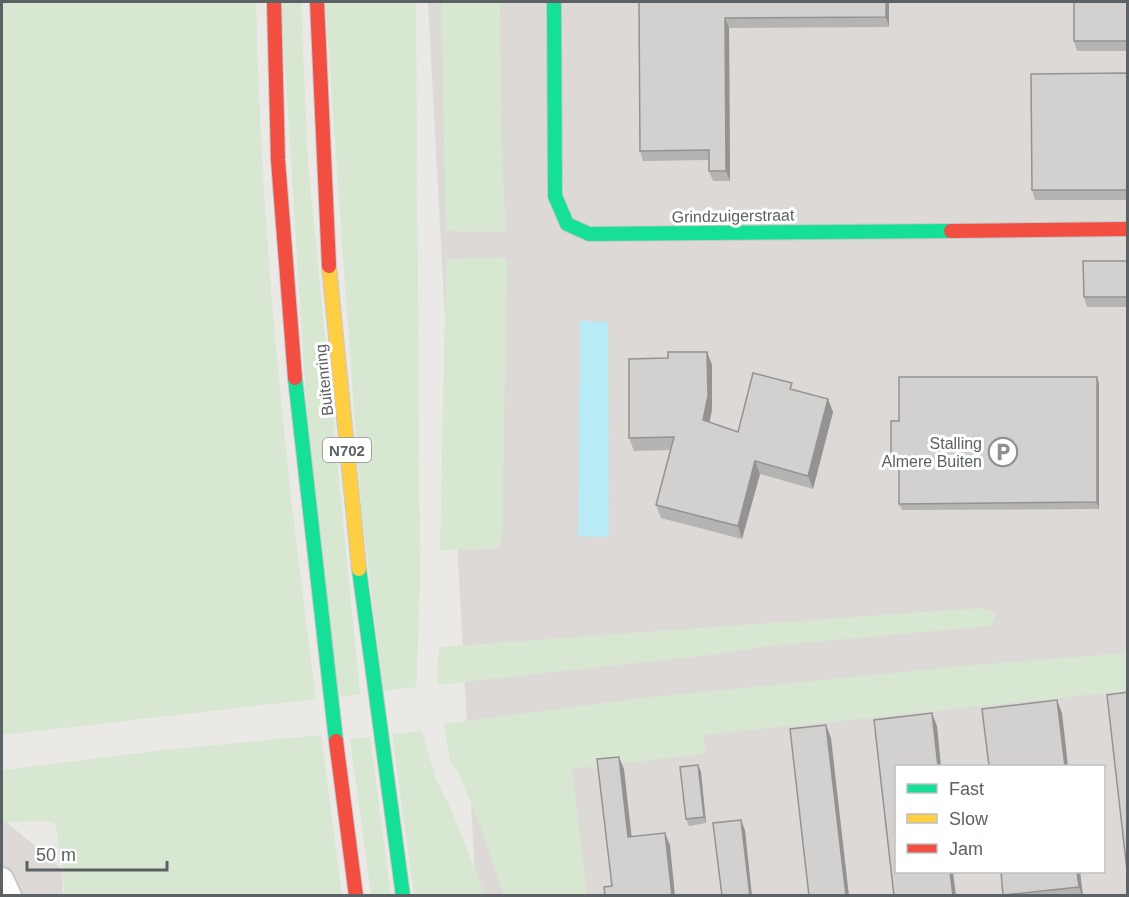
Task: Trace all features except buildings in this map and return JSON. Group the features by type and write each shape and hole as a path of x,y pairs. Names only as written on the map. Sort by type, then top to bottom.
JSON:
{"main road":[{"name":"Buitenring","path":"274,2 274,72 290,324 309,517 338,745 344,817 356,896"},
{"name":"Buitenring","path":"317,2 331,286 381,747 402,896"},
{"name":"Grindzuigerstraat","path":"554,2 555,196 567,224 589,234 1128,229"}],"street":[{"path":"2,879 10,896"}],"shaded area":[{"path":"428,2 1127,2 1127,895 476,895"},
{"path":"2,818 62,869 63,895 2,895"}],"green space":[{"path":"2,2 256,2 263,177 276,351 294,525 316,699 2,735"},
{"path":"281,2 301,2 308,163 360,694 339,697 309,448"},
{"path":"325,2 416,2 420,583 417,674 416,687 383,691 361,508"},
{"path":"441,2 500,2 502,163 506,232 446,231"},
{"path":"507,258 502,541 496,549 440,550 446,259"},
{"path":"980,608 995,613 995,619 990,626 768,646 710,655 438,685 439,647"},
{"path":"1127,653 1127,691 704,735 705,754 572,769 587,895 504,895 483,833 458,772 451,763 443,724 642,698 961,666"},
{"path":"422,731 436,779 454,816 485,895 414,895 392,734"},
{"path":"321,735 342,895 65,895 56,825 46,821 2,822 2,770 163,750"},
{"path":"370,737 391,895 371,895 350,739"}],"water":[{"path":"580,321 608,322 609,537 578,536"}],"traffic: fast":[{"path":"554,2 555,196 567,224 589,234 951,231"},
{"path":"295,378 336,741"},
{"path":"359,569 403,896"}],"traffic: slow":[{"path":"329,266 359,569"}],"traffic: jam":[{"path":"274,2 278,160 295,378"},
{"path":"317,2 329,266"},
{"path":"951,231 1128,229"},
{"path":"336,741 356,896"}],"place":[{"name":"Stalling Almere Buiten","path":"1003,452"}]}
